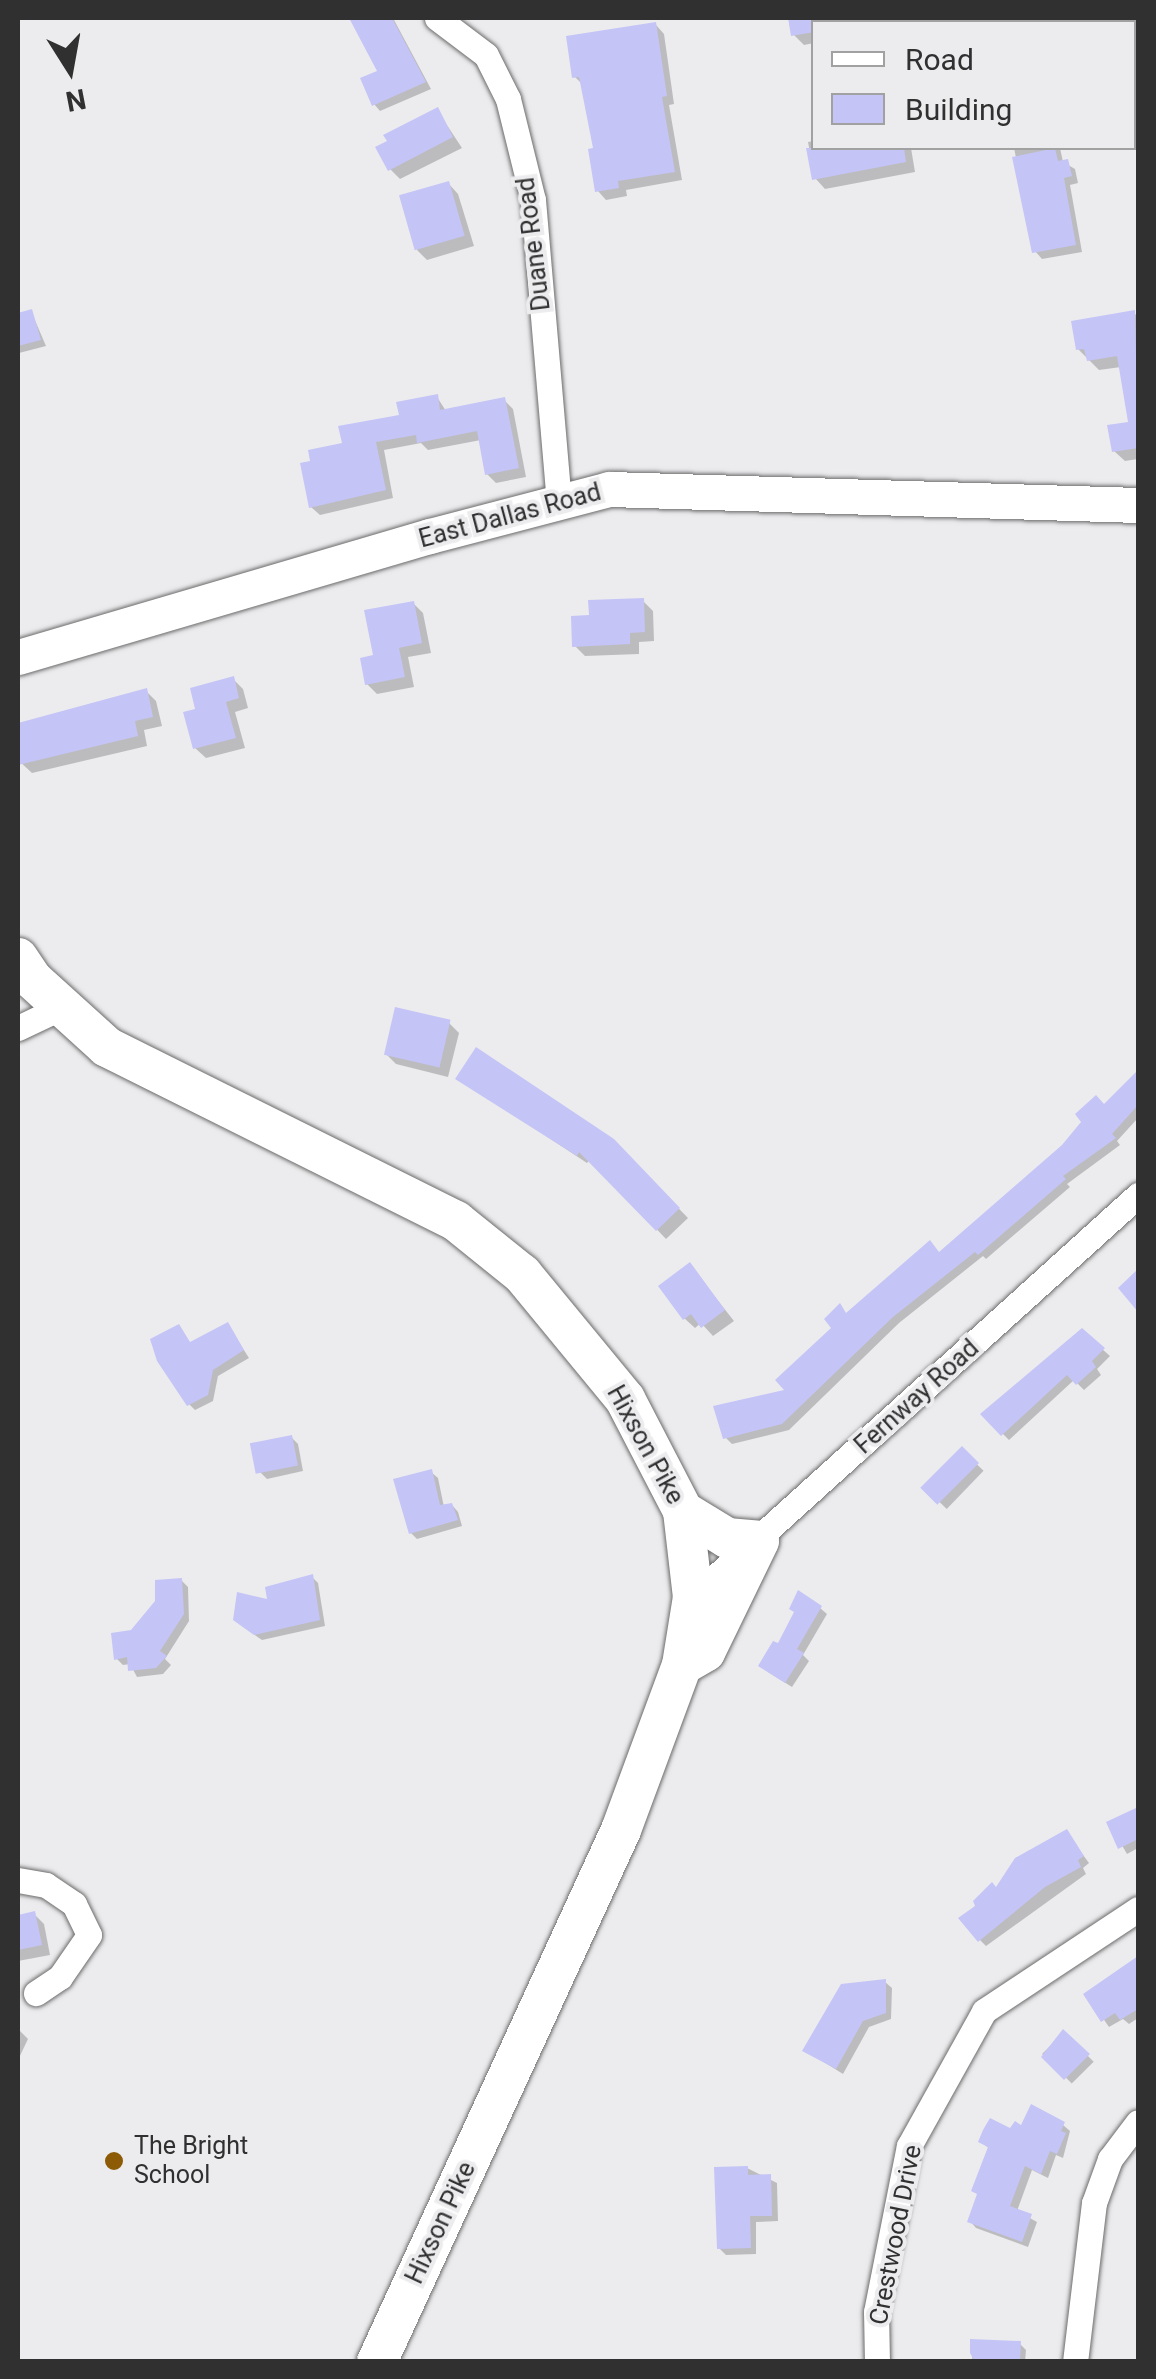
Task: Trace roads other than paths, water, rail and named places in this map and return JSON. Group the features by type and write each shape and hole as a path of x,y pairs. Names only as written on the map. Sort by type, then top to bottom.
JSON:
{"main road":[{"name":"Hixson Pike","path":"18,958 62,1007 106,1047 456,1220 522,1274 625,1399 683,1511 693,1597 682,1665 621,1830 378,2362"},
{"path":"682,1665 704,1652 759,1541 728,1538 683,1511"}],"street":[{"name":"Duane Road","path":"437,18 486,55 512,116 533,200 559,502"},
{"name":"East Dallas Road","path":"18,658 609,489 1138,505"},
{"path":"18,1028 62,1007"},
{"name":"Fernway Road","path":"693,1597 1138,1194"},
{"path":"18,1880 46,1886 74,1904 89,1935 60,1977 36,1993"},
{"name":"Crestwood Drive","path":"877,2362 876,2312 909,2146 984,2011 1138,1909"},
{"path":"1076,2362 1094,2203 1110,2159 1138,2122"}],"place":[{"name":"The Bright School","path":"114,2161"}]}
